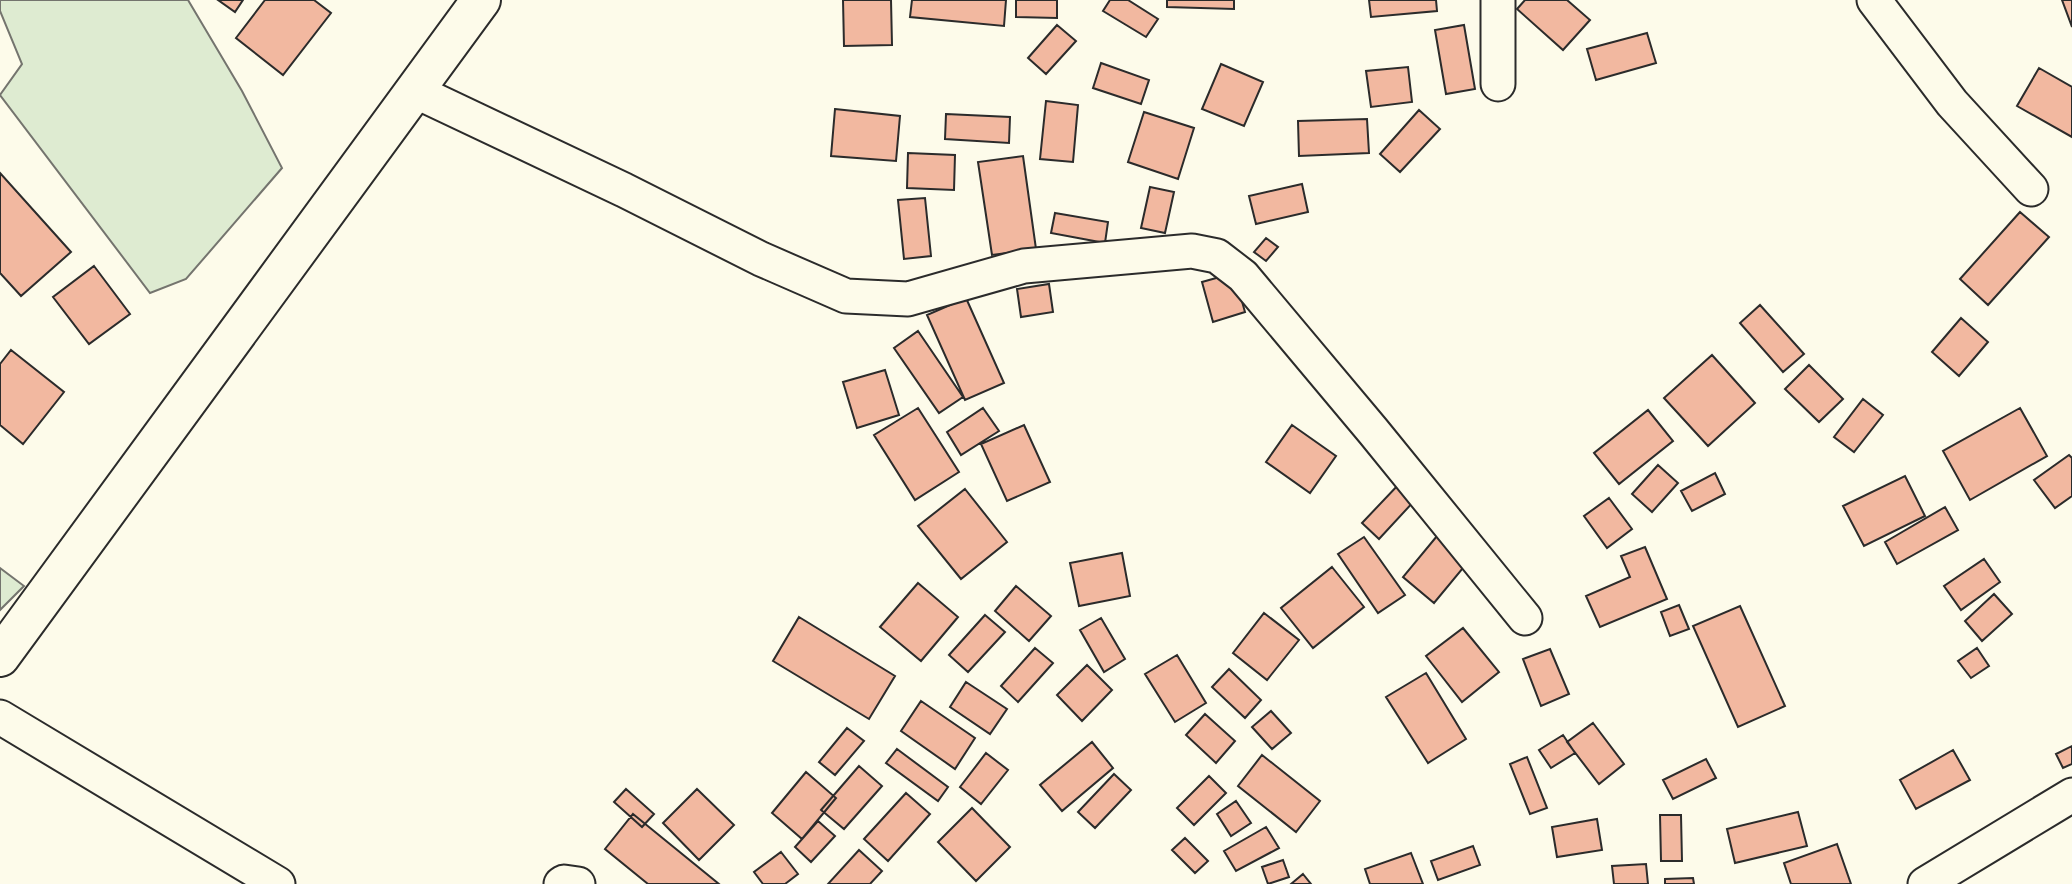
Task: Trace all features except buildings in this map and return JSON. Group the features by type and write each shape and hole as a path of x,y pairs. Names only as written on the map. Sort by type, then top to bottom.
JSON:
{"street":[{"path":"0,657 481,0"},
{"path":"1498,0 1498,84"},
{"path":"1874,0 1952,103 2031,189"},
{"path":"415,91 761,258 846,296 908,299 1024,266 1192,251 1217,256 1243,276 1373,430 1525,618"},
{"path":"0,717 278,884"},
{"path":"1925,884 2071,798"},
{"path":"561,884 578,884"}],"green space":[{"path":"0,0 188,0 242,91 282,168 186,279 150,293 0,95 22,64 0,11"},
{"path":"0,568 24,586 0,610"}]}
